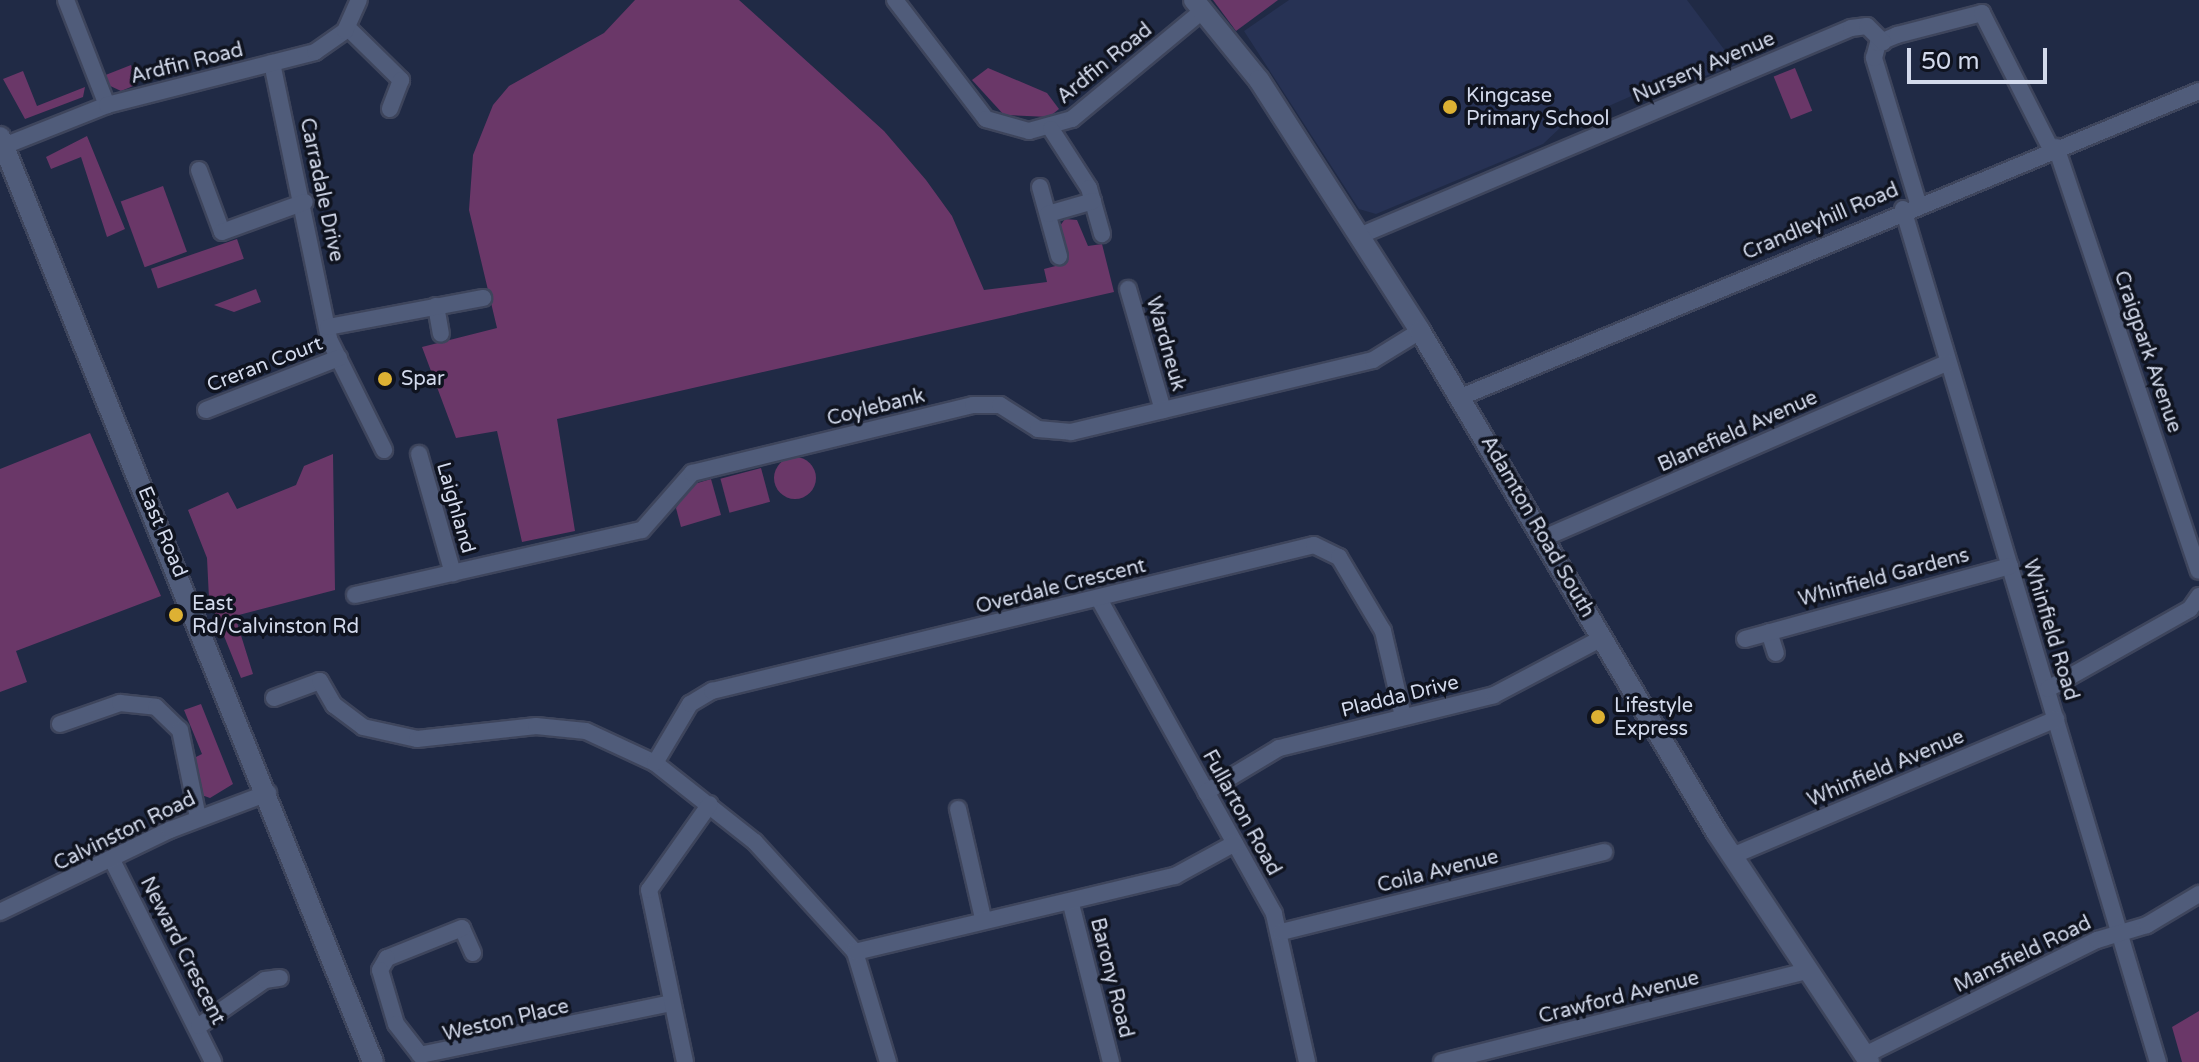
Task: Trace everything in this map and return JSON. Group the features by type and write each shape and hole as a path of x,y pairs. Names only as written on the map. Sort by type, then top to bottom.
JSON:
{"street":[{"path":"66,0 107,105"},
{"path":"359,0 347,27 401,80 390,109"},
{"name":"Ardfin Road","path":"895,0 986,119 1013,130 1051,129 1198,6"},
{"name":"Adamton Road South","path":"1198,6 1259,80 1420,331 1732,856 1804,972 1867,1059"},
{"name":"Craigpark Avenue","path":"1883,42 1961,13 1982,13 2054,148 2199,571"},
{"name":"Nursery Avenue","path":"1359,236 1851,28 1867,26 1883,42"},
{"name":"Ardfin Road","path":"2,142 107,105 272,63 333,43 347,27"},
{"name":"Whinfield Road","path":"1883,42 1874,58 1947,363 2048,689 2158,1062"},
{"name":"Carradale Drive","path":"272,63 305,202 328,327 339,358 384,450"},
{"name":"Crandleyhill Road","path":"1461,397 1910,206 2199,91"},
{"path":"1051,129 1093,201 1102,234"},
{"name":"East Road","path":"2,142 268,793 373,1062"},
{"path":"199,170 222,232 305,202"},
{"path":"1040,187 1059,256"},
{"path":"1048,214 1093,201"},
{"name":"Wardneuk","path":"1128,289 1163,410"},
{"path":"328,327 483,298"},
{"path":"436,306 441,334"},
{"name":"Coylebank","path":"355,595 651,526 692,473 973,405 1000,405 1059,434 1373,360 1420,331"},
{"name":"Creran Court","path":"206,410 339,358"},
{"name":"Blanefield Avenue","path":"1544,538 1947,363"},
{"name":"Laighland","path":"419,454 453,573"},
{"name":"Overdale Crescent","path":"655,763 690,704 712,691 1314,545 1330,549 1383,631 1403,716"},
{"name":"Whinfield Gardens","path":"1745,639 2010,566"},
{"path":"2048,689 2190,609 2199,596"},
{"name":"Fullarton Road","path":"1099,599 1281,932 1307,1062"},
{"path":"1769,632 1776,653"},
{"name":"Pladda Drive","path":"1206,792 1279,748 1505,690 1602,638"},
{"path":"274,698 320,681 334,705 363,727 417,739 536,726 586,731 655,763 710,804 765,852 855,952 888,1062"},
{"path":"60,724 120,703 156,707 180,730 198,818"},
{"name":"Whinfield Avenue","path":"1732,856 2056,719"},
{"name":"Calvinston Road","path":"0,912 198,818 268,793"},
{"path":"685,1062 649,890 710,804"},
{"path":"958,809 983,918"},
{"path":"855,952 983,918 1071,904 1175,876 1235,843"},
{"name":"Coila Avenue","path":"1281,932 1604,852"},
{"name":"Neward Crescent","path":"112,860 199,1026 213,1062"},
{"name":"Mansfield Road","path":"1867,1059 2199,894"},
{"name":"Barony Road","path":"1071,904 1111,1062"},
{"name":"Weston Place","path":"473,953 462,928 387,958 380,970 396,1024 420,1055 440,1056 671,1003"},
{"name":"Crawford Avenue","path":"1442,1062 1804,972"},
{"path":"199,1026 265,980 280,978"}],"shaded area":[{"path":"635,0 739,0 884,131 926,180 952,216 984,290 1047,282 1044,269 1067,263 1057,230 1065,219 1077,220 1088,246 1102,244 1114,292 557,419 575,531 522,542 497,431 456,438 422,347 497,328 469,210 473,155 493,105 509,86 604,33"},
{"path":"1213,0 1278,0 1236,31"},
{"name":"Kingcase Primary School","path":"1289,0 1687,0 1735,64 1678,87 1661,83 1561,127 1543,144 1376,214 1359,209 1244,31"},
{"path":"131,65 138,84 121,91 106,84 103,76"},
{"path":"988,68 1047,93 1059,109 1049,117 1004,115 972,80"},
{"path":"1795,68 1812,111 1791,119 1774,77"},
{"path":"23,71 37,106 85,87 83,97 25,119 3,79"},
{"path":"87,136 125,229 107,237 81,157 51,169 46,157"},
{"path":"163,186 187,252 145,267 121,201"},
{"path":"237,239 244,259 158,288 151,269"},
{"path":"256,289 261,302 234,312 214,305"},
{"path":"90,433 161,596 16,651 27,682 0,692 0,469"},
{"path":"333,454 335,590 235,616 253,674 241,678 209,599 207,558 188,510 228,492 237,509 296,485 304,466"},
{"path":"795,457 810,463 816,478 810,493 795,499 780,493 774,478 780,463"},
{"path":"761,468 770,502 729,513 720,479"},
{"path":"711,479 721,515 681,527 676,508 691,485"},
{"path":"201,704 233,784 210,798 196,793 194,758 202,754 184,710"},
{"path":"2199,1011 2199,1062 2182,1062 2172,1027"}],"place":[{"name":"Kingcase Primary School","path":"1450,107"},
{"name":"Spar","path":"385,379"},
{"name":"East Rd/Calvinston Rd","path":"176,615"},
{"name":"Lifestyle Express","path":"1598,717"}]}
